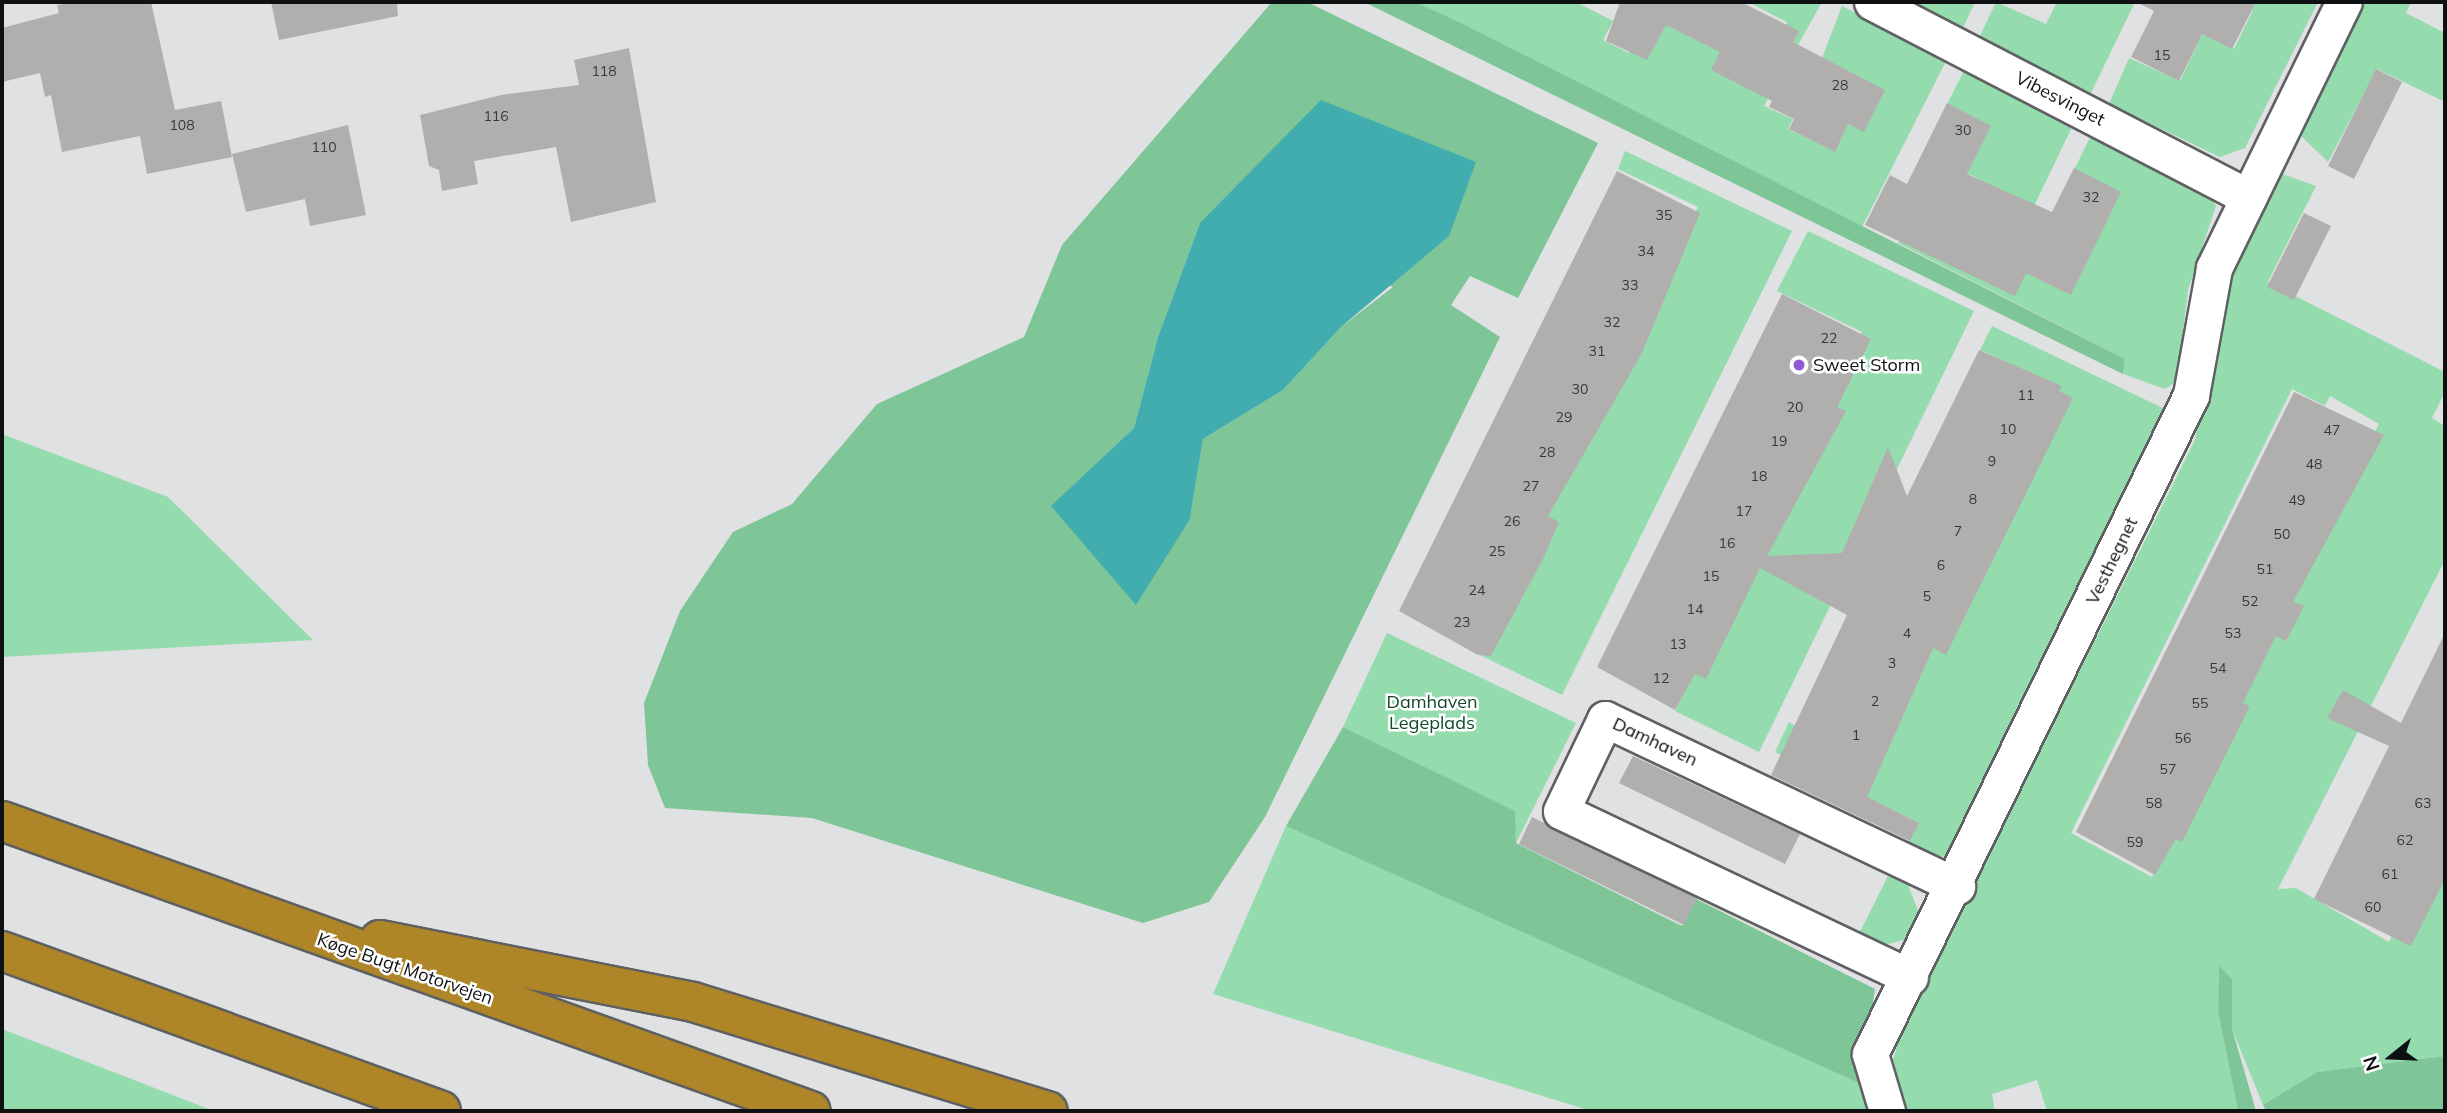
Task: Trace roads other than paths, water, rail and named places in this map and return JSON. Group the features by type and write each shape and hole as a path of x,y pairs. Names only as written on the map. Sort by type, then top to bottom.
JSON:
{"highway":[{"name":"Køge Bugt Motorvejen","path":"2,821 246,913 811,1111"},
{"path":"246,913 693,1002 1048,1111"},
{"path":"2,951 441,1111"}],"street":[{"name":"Vibesvinget","path":"1872,2 2248,197"},
{"name":"Vesthegnet","path":"1887,1111 1870,1054 1956,886 2191,395 2214,268 2344,2"},
{"name":"Damhaven","path":"1910,977 1561,811 1605,719 1956,886"}],"water":[{"path":"1321,100 1476,162 1449,236 1341,327 1283,390 1203,439 1190,519 1136,605 1051,506 1134,428 1158,337 1200,223"}],"place":[{"name":"Sweet Storm","path":"1799,365"}],"park label":[{"name":"Damhaven Legeplads","path":"1432,713"}]}
